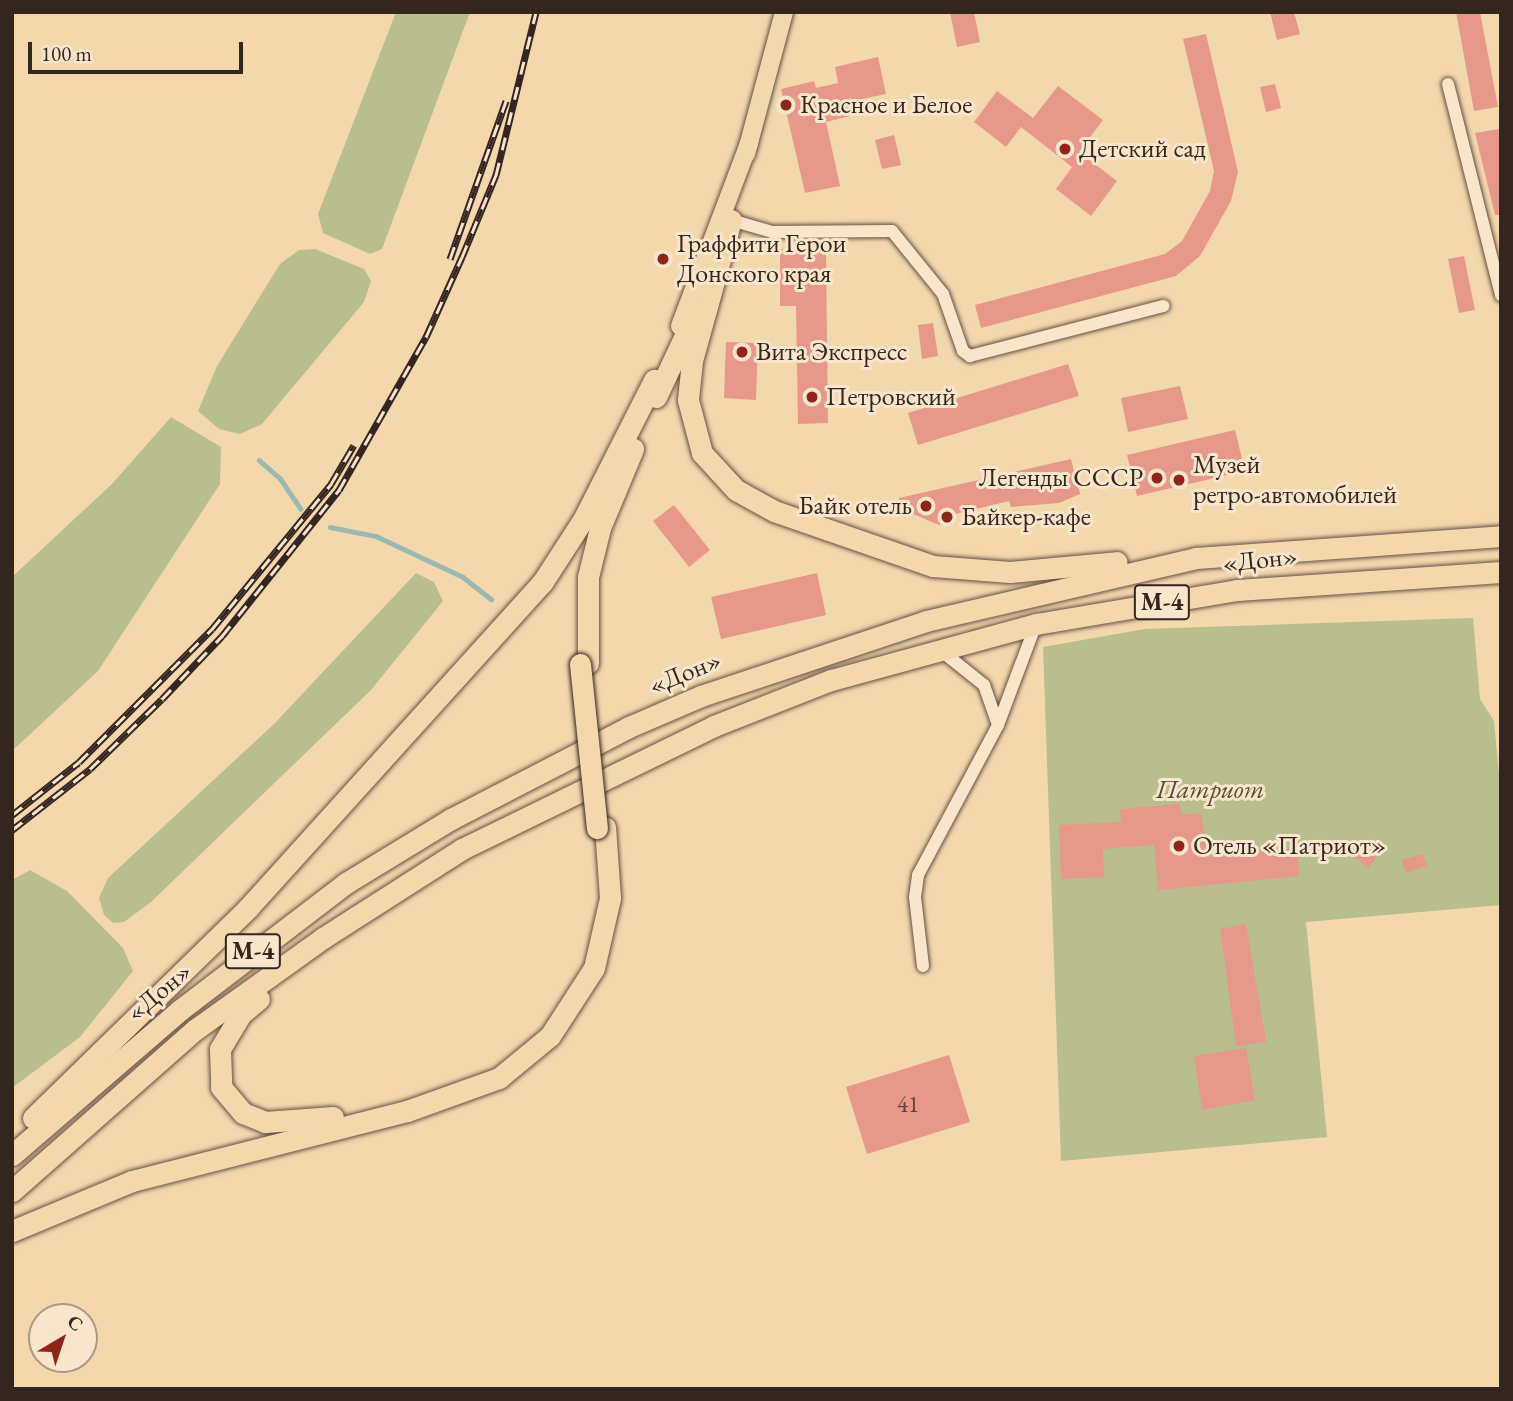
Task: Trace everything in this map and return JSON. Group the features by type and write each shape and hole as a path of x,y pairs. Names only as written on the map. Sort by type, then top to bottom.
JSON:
{"highway":[{"path":"726,219 692,361 688,400 702,453 736,490 774,511 933,566 1039,571 1196,558"},
{"path":"584,663 588,577 600,528 726,219"},
{"path":"12,1231 132,1181 407,1111 499,1078 550,1037 594,968 610,898 584,663 578,576 593,525 654,380"},
{"path":"12,1139 248,908 494,640 565,551 654,380"},
{"name":"«Дон»","path":"12,1155 180,1010 346,883 451,819 629,727 817,653 1041,592 1196,558 1501,536"},
{"name":"«Дон»","path":"12,1191 196,1029 323,938 462,849 714,726 831,680 1036,624 1237,590 1501,572"},
{"path":"323,938 315,953 241,1014 220,1049 221,1087 243,1113 265,1122 325,1119 402,1100 477,1077 519,1051 567,997 592,941 600,880 601,828"}],"main road":[{"path":"654,380 726,219 784,12"}],"street":[{"path":"1448,84 1501,295"},
{"path":"726,219 772,232 892,231 943,295 961,347 970,356 1164,306"},
{"path":"923,966 915,897 918,875 998,725 1036,624"},
{"path":"938,649 984,685 998,725"}],"green space":[{"path":"396,12 470,12 382,249 370,254 323,233 318,214"},
{"path":"315,249 364,269 371,281 364,302 262,424 240,434 219,429 198,411 217,366 280,264 299,250"},
{"path":"171,417 221,447 220,484 98,671 12,751 12,577 112,484"},
{"path":"416,573 434,582 443,601 371,690 151,902 124,922 113,923 104,915 99,898 108,878 274,724"},
{"name":"Патриот","path":"1473,618 1480,699 1494,721 1501,795 1501,905 1306,922 1327,1137 1061,1161 1043,647 1145,629"},
{"path":"30,870 67,891 123,948 133,971 80,1037 12,1088 12,880"}],"building":[{"path":"950,12 974,12 980,42 957,47"},
{"path":"1270,12 1294,12 1300,34 1277,40"},
{"path":"1456,12 1480,12 1498,107 1474,111"},
{"path":"1206,34 1238,172 1231,201 1200,256 1176,276 981,328 975,305 1165,254 1182,241 1210,191 1214,171 1183,39"},
{"path":"878,57 886,94 848,102 850,116 826,122 840,186 805,193 781,89 814,81 816,88 838,83 835,67"},
{"path":"1275,84 1281,108 1266,112 1260,87"},
{"name":"Детский сад","path":"1058,86 1103,120 1079,152 1117,181 1091,216 1056,189 1072,167 1021,127 1006,147 974,122 997,91 1033,118"},
{"path":"1499,129 1501,215 1495,215 1475,133"},
{"path":"894,135 901,165 882,169 875,140"},
{"path":"780,249 826,249 828,423 798,424 796,306 780,306"},
{"path":"1464,256 1475,310 1459,313 1448,259"},
{"path":"933,323 938,356 922,359 918,325"},
{"path":"726,342 758,343 756,400 724,398"},
{"path":"1068,364 1079,396 918,445 908,413"},
{"path":"1180,386 1188,419 1128,432 1121,398"},
{"path":"1235,430 1245,471 1137,496 1127,455"},
{"path":"1071,459 1080,494 1059,503 1011,507 1009,501 955,514 956,520 939,525 899,508 899,498"},
{"path":"674,505 710,550 689,567 653,521"},
{"path":"817,573 826,615 721,639 711,597"},
{"name":"Отель «Патриот»","path":"1180,804 1181,815 1201,813 1208,857 1297,848 1299,876 1158,890 1154,845 1103,849 1104,877 1061,879 1059,825 1121,822 1120,809"},
{"path":"1359,843 1377,856 1369,868 1351,855"},
{"path":"1422,854 1427,866 1406,873 1402,860"},
{"path":"1246,924 1266,1042 1236,1046 1220,929"},
{"path":"1246,1048 1255,1100 1202,1110 1194,1056"},
{"path":"949,1055 970,1122 867,1154 846,1087"}],"waterway":[{"path":"259,460 280,478 301,509"},
{"path":"330,527 376,536 463,577 491,599"}],"railway":[{"path":"12,830 90,769 162,699 222,636 339,490 426,337 496,175 536,12"},
{"path":"450,259 506,101"},
{"path":"12,815 79,762 212,629 331,484 354,445"}],"place":[{"name":"Красное и Белое","path":"786,105"},
{"name":"Детский сад","path":"1065,149"},
{"name":"Граффити Герои Донского края","path":"663,259"},
{"name":"Вита Экспресс","path":"742,352"},
{"name":"Петровский","path":"812,397"},
{"name":"Легенды СССР","path":"1157,478"},
{"name":"Музей ретро-автомобилей","path":"1179,480"},
{"name":"Байк отель","path":"926,506"},
{"name":"Байкер-кафе","path":"947,517"},
{"name":"Отель «Патриот»","path":"1179,846"}]}
